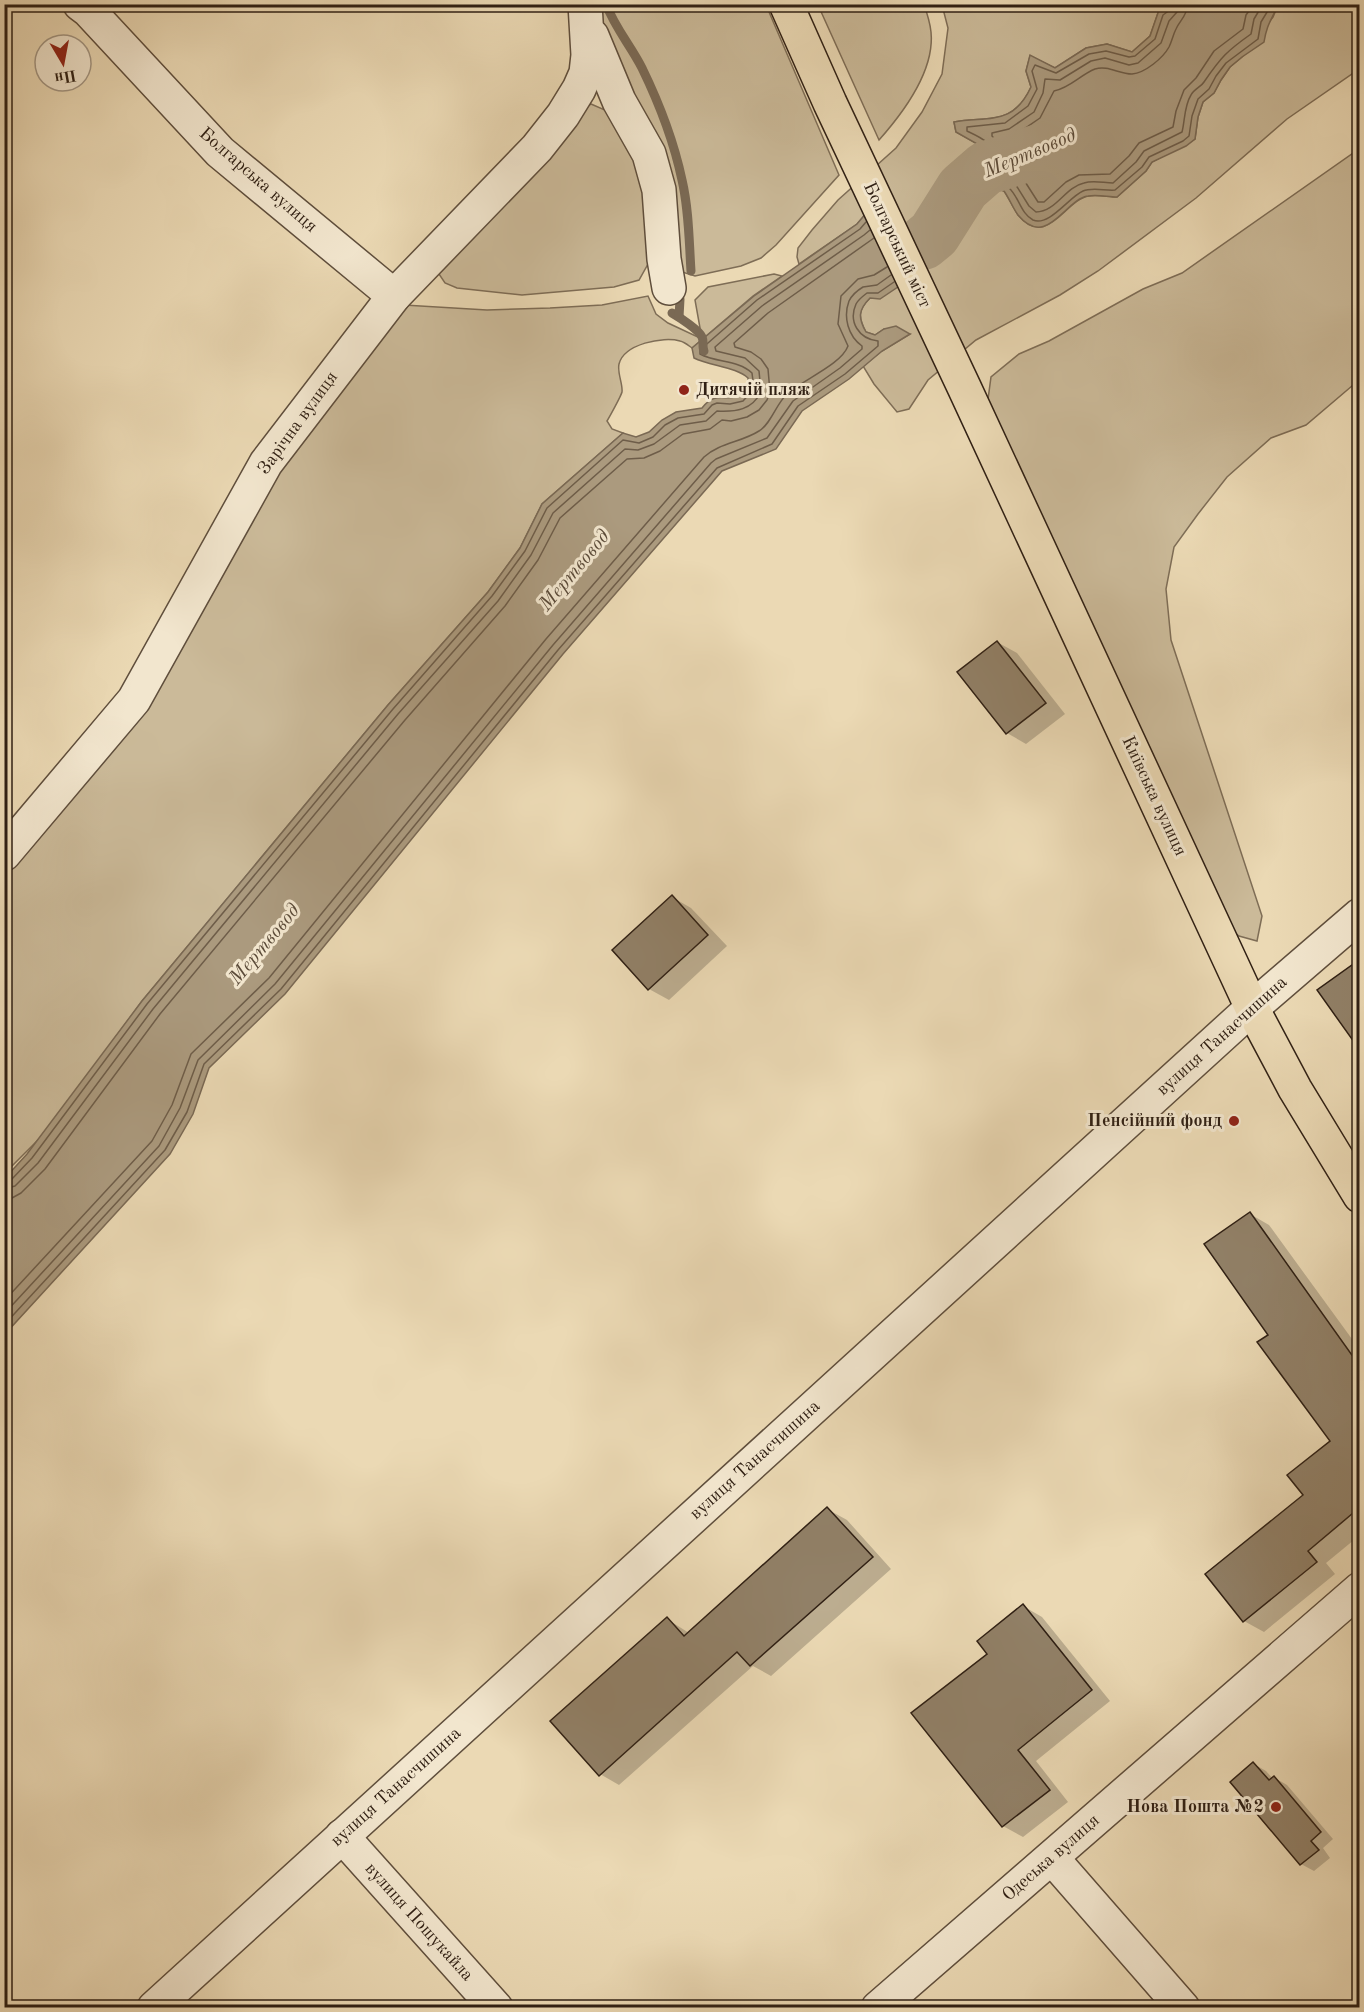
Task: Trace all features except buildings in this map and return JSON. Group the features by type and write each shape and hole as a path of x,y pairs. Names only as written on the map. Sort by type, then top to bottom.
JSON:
{"main road":[{"name":"Болгарський міст","path":"786,4 830,103 964,387"},
{"name":"Київська вулиця","path":"964,387 1252,1008 1295,1089 1359,1196"}],"street":[{"name":"Болгарська вулиця","path":"80,4 220,152 394,296"},
{"name":"Зарічна вулиця","path":"4,854 134,700 266,463 394,296 537,148 563,115 586,73 588,55 586,14"},
{"path":"586,14 619,101 649,154 659,190 664,258 669,288"},
{"name":"вулиця Танасчишина","path":"154,2007 1252,1008 1359,915"},
{"name":"Одеська вулиця","path":"878,2007 1359,1589"},
{"name":"вулиця Пошукайла","path":"342,1836 496,2007"},
{"path":"1052,1858 1183,2007"}],"shaded area":[{"path":"597,5 766,5 839,175 776,245 761,258 741,266 695,276 682,272"},
{"path":"818,5 924,5 931,32 928,62 907,104 879,140"},
{"path":"942,5 1170,5 1159,10 1150,36 1132,52 1107,44 1086,48 1055,68 1030,56 1026,71 1031,87 1016,108 999,117 954,122 956,132 987,149 989,161 980,175 958,191 942,212 938,222 919,230 906,225 884,193 857,224 799,264 798,248 812,230 838,200 896,148 922,112 942,74 948,28"},
{"path":"1278,5 1359,5 1359,69 1287,119 1196,198 1098,271 1060,295 976,340 928,380 909,409 897,412 874,384 863,366 910,334 884,329 875,335 866,332 861,310 870,298 932,264 947,223 971,189 983,184 1004,191 1018,215 1029,224 1038,227 1056,220 1080,199 1092,195 1117,197 1146,171 1152,162 1195,139 1203,102 1214,93 1230,67 1242,57 1273,17"},
{"path":"591,104 605,110 649,182 648,264 639,280 614,287 522,295 457,288 445,283 439,274 440,264 584,108"},
{"path":"1359,149 1359,380 1306,425 1271,438 1227,477 1174,547 1166,589 1171,640 1262,916 1257,941 1239,936 1224,924 987,407 991,377 1019,354 1049,341 1143,289 1182,273"},
{"path":"774,274 782,276 753,296 692,348 680,341 655,341 636,347 622,357 619,364 619,375 622,392 607,421 612,429 623,433 542,504 520,548 488,592 388,705 142,1001 47,1131 5,1173 5,862 269,476 404,305 487,310 550,308 602,305 648,296 656,314 668,323 702,339 695,300 708,287"}],"water":[{"path":"1170,5 1278,5 1264,42 1230,67 1214,93 1203,102 1195,139 1186,146 1152,162 1146,171 1117,197 1091,195 1080,199 1055,220 1038,227 1028,224 1018,215 1004,191 983,184 971,189 947,223 932,264 880,299 870,298 861,310 860,314 866,332 875,335 884,329 896,326 910,334 882,351 849,379 802,411 776,449 722,471 563,654 285,994 209,1068 193,1114 170,1154 5,1334 5,1178 27,1154 142,1001 388,705 488,592 520,548 542,504 623,433 636,437 649,432 662,420 676,412 702,408 714,399 736,397 742,394 748,388 748,378 737,371 694,358 692,348 754,296 857,224 884,192 906,225 919,230 932,227 938,222 942,212 958,191 980,175 989,161 986,149 956,132 954,122 999,117 1016,108 1031,87 1026,71 1030,55 1055,68 1086,48 1107,44 1132,52 1150,36 1159,10"}],"waterway":[{"path":"606,4 642,68 670,137 679,166 686,203 691,271"},
{"name":"Мертвовод","path":"923,243 934,234 963,188 986,168 1052,147"},
{"path":"679,317 680,299"},
{"path":"672,313 700,334 704,351"}],"place":[{"name":"Дитячій пляж","path":"684,390"},
{"name":"Пенсійний фонд","path":"1234,1121"},
{"name":"Нова Пошта №2","path":"1276,1807"}]}
